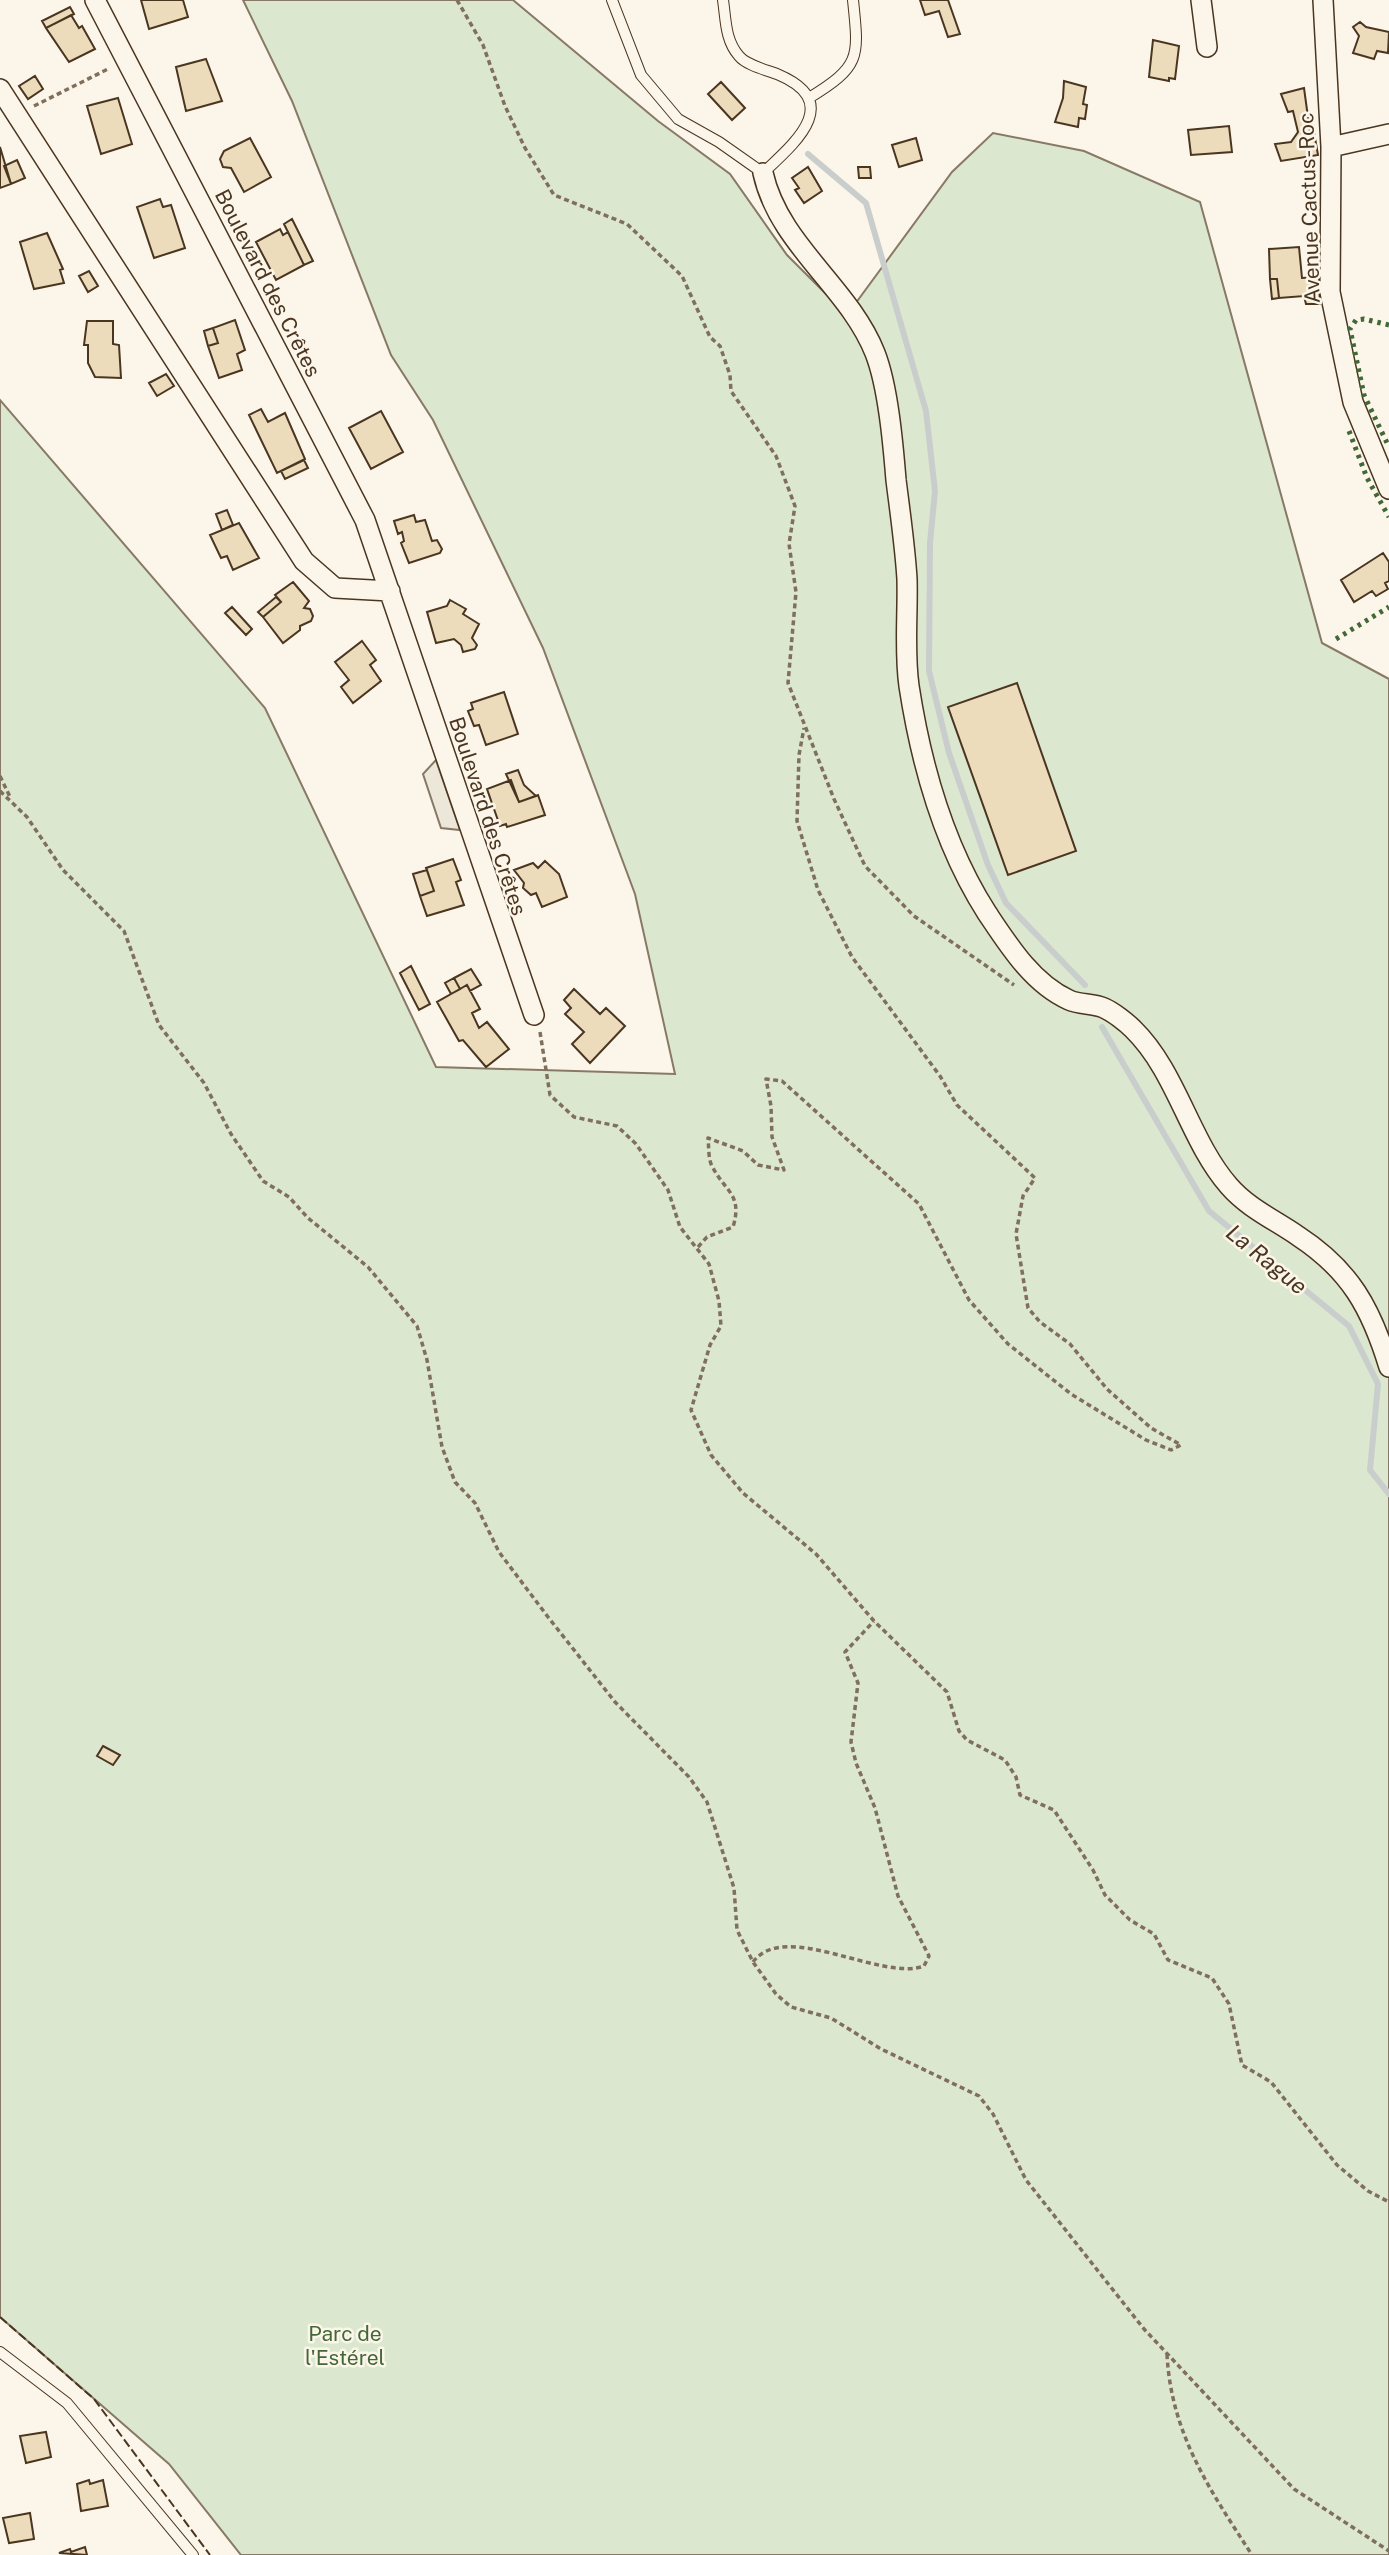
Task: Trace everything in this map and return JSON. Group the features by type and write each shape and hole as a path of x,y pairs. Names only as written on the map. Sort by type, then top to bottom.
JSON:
{"street":[{"name":"Boulevard des Crêtes","path":"95,0 365,520 534,1015"},
{"path":"1200,0 1207,47"},
{"name":"Avenue Cactus-Roc","path":"1322,0 1331,147 1330,292 1353,402 1389,489"},
{"path":"0,89 304,561 335,588 390,591"},
{"path":"1331,147 1389,134"},
{"path":"763,173 769,198 803,250 853,313 876,354 892,436 907,576 908,683 928,778 954,851 986,912 1034,977 1071,1001 1103,1007 1132,1028 1156,1058 1210,1161 1230,1188 1248,1205 1333,1261 1362,1296 1379,1334 1389,1367"}],"lane":[{"path":"612,0 641,75 678,119 719,142 763,173 809,125 809,98 795,82 740,58 728,40 723,0"},
{"path":"809,98 846,72 858,48 853,0"},
{"path":"0,2351 67,2403 193,2555"}],"path":[{"path":"457,0 483,45 505,106 525,148 554,195 627,224 682,276 710,337 720,346 730,375 731,391 776,456 794,506 789,544 796,592 788,683 804,728 815,746 834,799 865,866 914,916 1015,986 1034,977"},
{"path":"17,116 127,59"},
{"path":"698,1247 707,1237 733,1227 737,1213 734,1195 710,1164 708,1138 743,1151 758,1165 784,1170 772,1137 771,1106 766,1079 782,1081 919,1203 969,1300 1008,1344 1071,1394 1146,1440 1171,1450 1181,1445 1151,1428 1107,1388 1070,1344 1040,1322 1028,1308 1016,1234 1023,1196 1035,1178 957,1105 940,1076 846,946 818,890 797,821 799,755 804,728"},
{"path":"0,776 10,798 63,870 124,931 159,1025 204,1083 231,1134 263,1181 289,1197 318,1227 368,1267 417,1326 427,1360 442,1447 456,1482 475,1503 499,1552 548,1617 615,1702 689,1777 707,1802 734,1888 737,1930 753,1962 776,1994 791,2007 831,2018 881,2049 979,2096 993,2114 1027,2180 1167,2354 1294,2489 1389,2551"},
{"path":"0,791 10,798"},
{"path":"534,1015 542,1040 550,1095 574,1117 617,1126 636,1144 668,1190 680,1227 709,1264 721,1326 710,1345 691,1410 711,1455 743,1493 816,1554 874,1621 947,1692 959,1731 967,1740 1005,1760 1016,1777 1020,1795 1054,1810 1093,1870 1105,1895 1130,1920 1154,1934 1168,1960 1212,1978 1229,2004 1242,2065 1271,2082 1337,2165 1368,2190 1389,2202"},
{"path":"753,1962 760,1952 772,1948 828,1951 893,1968 913,1970 924,1966 929,1956 898,1896 875,1808 856,1763 851,1742 858,1683 845,1652 874,1621"},
{"path":"1167,2354 1175,2414 1195,2460 1252,2555"}],"green space":[{"name":"Parc de l'Estérel","path":"243,0 513,0 658,121 730,174 787,255 847,315 952,172 993,133 1084,151 1200,202 1322,643 1389,679 1389,2555 241,2555 169,2464 0,2317 0,400 265,708 436,1067 675,1074 635,894 543,648 433,420 391,355 292,101"}],"shaded area":[{"path":"436,760 460,830 441,828 423,774"}],"building":[{"path":"141,0 183,0 188,17 149,29"},
{"path":"920,0 948,0 960,34 948,37 939,11 925,15"},
{"path":"70,7 74,14 46,28 42,21"},
{"path":"71,15 79,28 82,26 95,49 69,62 46,28"},
{"path":"1360,22 1366,27 1389,32 1388,53 1377,51 1374,59 1353,53 1359,36 1353,27"},
{"path":"1153,40 1179,46 1175,79 1169,78 1169,81 1149,77"},
{"path":"206,59 222,101 186,111 176,67"},
{"path":"35,76 43,89 28,99 19,86"},
{"path":"1064,81 1086,87 1083,104 1087,105 1085,119 1079,118 1078,127 1055,122 1063,98"},
{"path":"721,82 745,108 732,120 708,94"},
{"path":"1304,88 1310,132 1314,132 1318,155 1281,161 1275,144 1291,142 1298,132 1293,111 1288,112 1281,94"},
{"path":"118,98 132,144 101,154 87,106"},
{"path":"1229,126 1232,152 1191,155 1188,130"},
{"path":"250,138 271,177 244,192 231,168 223,167 220,159 224,151"},
{"path":"916,138 922,160 899,167 892,145"},
{"path":"0,147 11,184 0,188"},
{"path":"17,160 25,178 11,184 4,166"},
{"path":"808,167 822,191 804,203 795,190 799,188 792,178"},
{"path":"858,167 870,167 871,178 859,178"},
{"path":"160,199 163,207 171,205 185,248 154,258 137,207"},
{"path":"292,219 313,261 304,265 284,224"},
{"path":"280,229 283,235 288,232 304,265 276,280 256,242"},
{"path":"47,233 63,269 60,270 64,283 34,289 20,242"},
{"path":"1299,247 1302,278 1319,277 1320,304 1306,304 1304,296 1279,298 1277,279 1270,279 1269,249"},
{"path":"89,271 98,286 88,292 79,276"},
{"path":"1270,279 1277,279 1279,298 1272,299"},
{"path":"235,320 245,350 237,354 242,370 219,378 208,346 218,343 213,328"},
{"path":"87,321 113,321 113,344 119,345 121,378 95,377 88,363 88,345 84,345"},
{"path":"213,328 218,343 208,346 204,331"},
{"path":"166,374 174,386 157,396 149,383"},
{"path":"261,409 268,422 285,413 305,459 277,473 249,415"},
{"path":"381,411 403,452 371,469 349,428"},
{"path":"304,460 308,468 285,479 281,471"},
{"path":"227,510 233,525 222,530 216,514"},
{"path":"414,515 416,522 425,520 432,541 437,540 442,549 440,553 409,563 401,543 404,541 402,532 398,534 394,521"},
{"path":"239,523 259,558 233,570 227,556 221,558 210,535"},
{"path":"1383,553 1389,562 1389,581 1385,583 1388,589 1376,596 1372,591 1354,602 1341,580"},
{"path":"293,582 309,601 304,608 310,609 313,616 311,621 300,626 300,630 283,643 263,617 281,602 275,595"},
{"path":"276,597 281,602 263,617 258,612"},
{"path":"450,600 466,609 463,614 479,624 472,638 477,645 475,649 463,652 461,645 454,639 436,643 427,612 447,606"},
{"path":"232,607 252,629 246,635 225,613"},
{"path":"362,641 376,660 370,665 381,681 353,703 341,687 349,680 335,662"},
{"path":"1017,683 1076,851 1008,875 948,707"},
{"path":"504,692 518,734 486,745 479,725 474,726 468,711 473,709 471,703"},
{"path":"518,770 524,785 536,796 519,802 506,774"},
{"path":"511,780 519,802 538,795 545,815 507,827 506,824 500,826 487,789"},
{"path":"453,859 461,880 456,882 464,905 427,916 420,896 434,891 426,868"},
{"path":"545,861 559,874 567,897 542,907 536,893 531,895 523,888 524,883 514,870 533,863 538,868"},
{"path":"427,870 434,891 420,896 413,874"},
{"path":"411,966 430,1004 419,1010 400,973"},
{"path":"471,969 481,985 470,991 467,985 460,989 454,978"},
{"path":"454,978 460,989 451,994 445,983"},
{"path":"467,985 480,1009 472,1013 479,1028 487,1022 509,1049 486,1067 463,1040 459,1041 437,1002"},
{"path":"574,989 600,1014 606,1008 625,1026 590,1063 572,1044 584,1032 565,1014 571,1008 564,1000"},
{"path":"103,1746 120,1755 113,1765 97,1756"},
{"path":"46,2432 51,2457 26,2463 20,2436"},
{"path":"89,2480 90,2484 103,2480 108,2506 81,2511 77,2484"},
{"path":"30,2513 34,2539 9,2543 3,2518"},
{"path":"85,2547 87,2555 59,2553 70,2549 71,2552"}],"waterway":[{"path":"808,154 866,203 926,411 935,491 930,543 929,671 949,753 988,865 1006,903 1085,985"},
{"name":"La Rague","path":"1102,1027 1209,1211 1349,1326 1378,1384 1370,1470 1389,1494"}],"hedge":[{"path":"1389,325 1364,319 1356,320 1350,329 1364,395 1389,447"},
{"path":"1349,431 1367,478 1389,517"},
{"path":"1336,639 1389,607"}],"fence":[{"path":"0,2317 94,2399 210,2555"}]}
